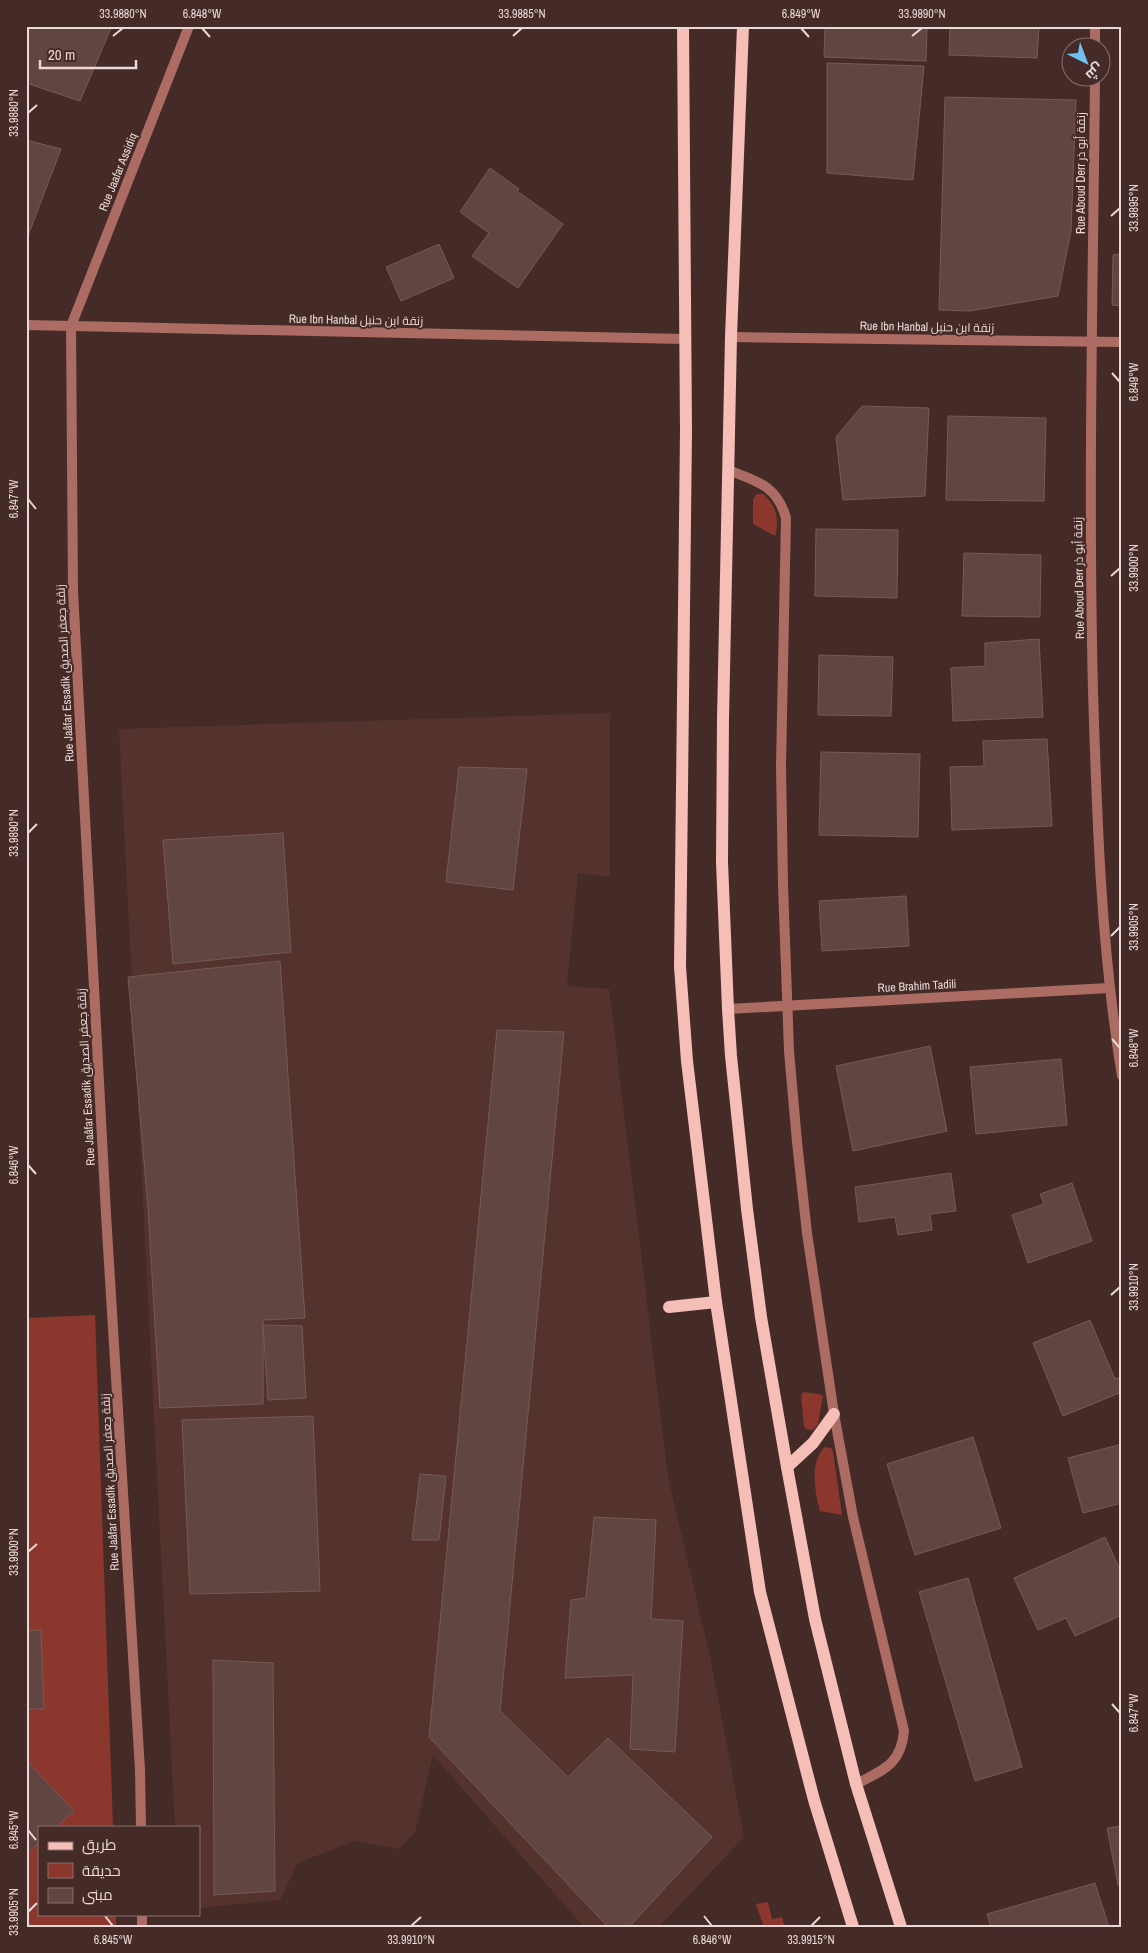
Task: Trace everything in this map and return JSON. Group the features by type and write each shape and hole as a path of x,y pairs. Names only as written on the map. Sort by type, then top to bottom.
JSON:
{"main road":[{"path":"683,26 686,430 680,967 687,1061 716,1302 760,1592 822,1827 853,1927"},
{"path":"743,26 731,337 722,843 728,1009 747,1209 761,1317 815,1619 856,1784 901,1927"},
{"path":"669,1308 716,1302"},
{"path":"787,1467 813,1443 834,1414"}],"street":[{"name":"Rue Jaafar Assidiq","path":"70,326 189,26"},
{"name":"Rue Aboud Derr زنقة أبو ذر","path":"1095,88 1090,575 1101,899 1109,988 1122,1076"},
{"name":"Rue Ibn Hanbal زنقة ابن حنبل","path":"26,324 684,339"},
{"name":"Rue Jaâfar Essadik زنقة جعفر الصديق","path":"70,326 73,591 106,1214 140,1770 141,1826"},
{"name":"Rue Ibn Hanbal زنقة ابن حنبل","path":"731,337 1122,342"},
{"path":"728,470 760,482 769,488 783,506 786,518 782,766 787,1006 797,1142 807,1233 834,1414 853,1517 904,1731 900,1752 894,1762 886,1769 856,1784"},
{"name":"Rue Brahim Tadili","path":"728,1009 1109,988"}],"shaded area":[{"path":"610,713 610,877 578,873 567,986 609,989 668,1477 711,1661 744,1837 659,1927 584,1927 433,1755 415,1832 399,1849 354,1841 298,1863 280,1900 200,1908 200,1826 175,1826 119,729"}],"green space":[{"path":"757,494 763,494 774,508 777,519 775,536 753,524 753,499"},
{"path":"95,1315 113,1826 38,1826 38,1916 116,1916 116,1927 26,1927 26,1318"},
{"path":"803,1392 823,1396 818,1424 813,1430 806,1429 804,1426 801,1396"},
{"path":"825,1447 831,1448 833,1452 842,1515 820,1511 818,1504 815,1487 815,1469 820,1453"},
{"path":"768,1902 772,1919 782,1917 785,1927 764,1927 756,1904"}],"building":[{"path":"26,26 112,26 80,101 26,83"},
{"path":"825,26 927,26 926,61 824,57"},
{"path":"950,26 1039,26 1037,58 949,55"},
{"path":"827,63 924,66 913,180 827,173"},
{"path":"1120,67 1122,67 1122,110"},
{"path":"945,97 1076,100 1071,231 1058,296 970,311 939,310"},
{"path":"26,140 61,149 26,241"},
{"path":"490,168 519,189 517,191 563,224 518,288 472,256 489,233 460,212"},
{"path":"439,244 454,278 401,301 386,267"},
{"path":"1122,254 1122,306 1112,305 1113,255"},
{"path":"862,406 929,408 925,496 843,500 836,437"},
{"path":"948,416 1046,418 1044,501 946,500"},
{"path":"816,529 898,530 897,598 815,596"},
{"path":"964,553 1041,555 1040,617 962,616"},
{"path":"1039,639 1043,717 953,721 951,668 985,666 985,643"},
{"path":"819,655 893,657 891,716 818,715"},
{"path":"1047,739 1052,826 952,830 950,767 984,766 983,741"},
{"path":"821,752 920,754 918,837 819,835"},
{"path":"459,767 527,769 513,890 446,882"},
{"path":"283,833 291,952 173,964 163,840"},
{"path":"906,896 909,946 822,951 819,901"},
{"path":"280,961 305,1318 263,1320 263,1404 160,1408 148,1207 128,977"},
{"path":"497,1030 564,1032 500,1711 568,1777 608,1738 712,1837 629,1927 608,1927 429,1737"},
{"path":"930,1046 947,1131 853,1151 836,1066"},
{"path":"1061,1059 1067,1125 976,1134 970,1067"},
{"path":"951,1173 956,1211 930,1214 932,1230 898,1235 895,1217 859,1222 855,1187"},
{"path":"1072,1183 1092,1241 1028,1263 1012,1215 1044,1204 1040,1194"},
{"path":"1090,1320 1115,1379 1121,1377 1122,1392 1063,1416 1033,1343"},
{"path":"263,1325 302,1326 306,1398 268,1400"},
{"path":"313,1416 320,1591 190,1594 182,1420"},
{"path":"973,1437 1001,1528 915,1555 887,1464"},
{"path":"1122,1444 1122,1503 1083,1513 1068,1458"},
{"path":"420,1474 446,1476 439,1540 412,1540"},
{"path":"594,1517 656,1520 651,1619 683,1621 675,1752 630,1749 633,1675 565,1678 571,1600 586,1598"},
{"path":"1105,1537 1122,1574 1122,1615 1075,1636 1066,1618 1038,1630 1014,1578"},
{"path":"968,1578 1022,1767 975,1781 919,1592"},
{"path":"41,1630 44,1709 26,1709 26,1631"},
{"path":"213,1660 273,1663 275,1891 214,1895"},
{"path":"27,1761 74,1811 57,1826 38,1826 38,1844 26,1854"},
{"path":"1122,1826 1122,1884 1118,1885 1107,1828"},
{"path":"1095,1883 1109,1927 991,1927 987,1914"},
{"path":"26,1919 33,1927 26,1927"}]}
